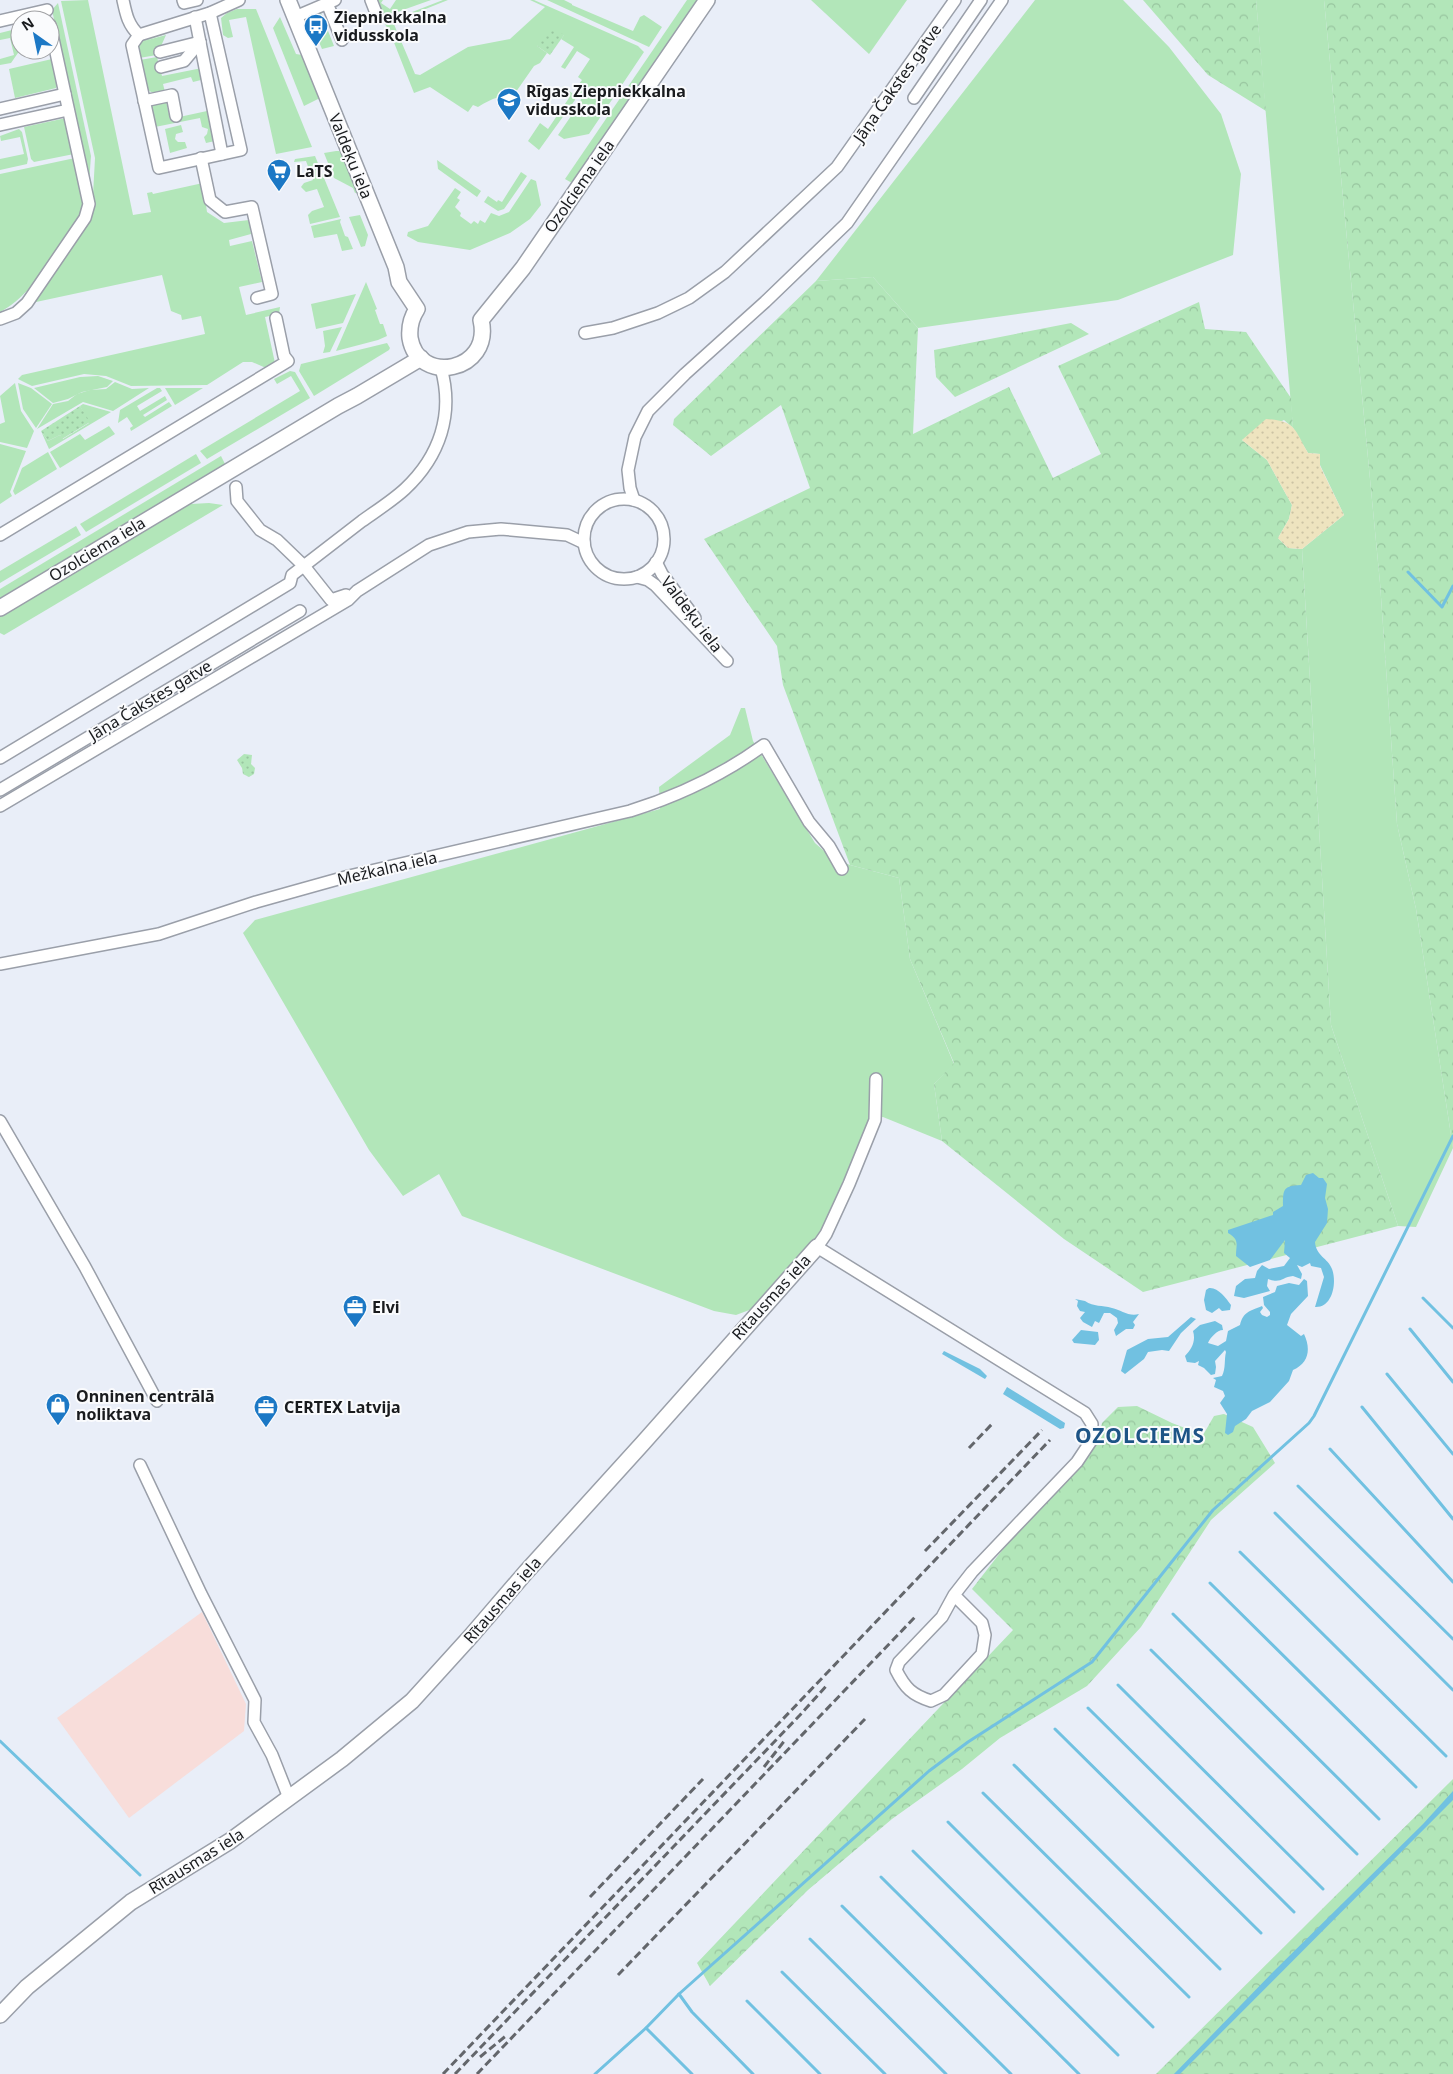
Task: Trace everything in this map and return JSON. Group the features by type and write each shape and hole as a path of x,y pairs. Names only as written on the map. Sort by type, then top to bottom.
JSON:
{"street":[{"path":"123,0 128,20 132,28 139,35"},
{"path":"183,0 184,3 197,0"},
{"path":"201,0 204,15 241,150 159,168 132,45 139,35 204,15 239,0"},
{"name":"Valdeķu iela","path":"288,0 396,267 399,282 417,309 409,332 411,341 421,358"},
{"path":"371,0 378,18"},
{"name":"Ozolciema iela","path":"441,368 463,364 476,352 482,335 481,320 523,268 707,0"},
{"name":"Jāņa Čakstes gatve","path":"585,333 612,328 658,313 689,298 725,272 837,167 956,0"},
{"name":"Jāņa Čakstes gatve","path":"914,98 982,0"},
{"path":"0,806 348,600 357,591 429,545 468,532 501,529 566,535 584,543 584,532 587,522 598,508 614,500 634,500 630,488 628,470 636,438 648,411 847,223 1002,0"},
{"path":"295,17 331,2 342,40"},
{"path":"204,15 200,42 222,154"},
{"path":"160,52 200,42"},
{"path":"161,67 184,61 200,42"},
{"path":"0,319 16,313 27,302 76,232 88,211 89,200 58,60"},
{"path":"0,109 65,94"},
{"path":"144,101 172,96 176,116"},
{"path":"0,125 68,110"},
{"path":"201,158 210,200 225,212 252,206 272,294 257,298"},
{"path":"0,535 288,361 284,356 276,318"},
{"path":"421,358 441,368"},
{"name":"Ozolciema iela","path":"0,608 421,358"},
{"name":"Jāņa Čakstes gatve","path":"0,758 290,583 292,575 404,490 422,471 442,431 447,406 445,383 441,368"},
{"path":"236,487 237,500 260,530 277,540 304,566 331,600 357,591"},
{"name":"Valdeķu iela","path":"634,500 653,512 661,526 664,542 656,562 648,571 637,577"},
{"name":"Valdeķu iela","path":"584,543 586,553 598,570 617,578 637,577 648,580 655,585 727,661 662,574 656,562"},
{"name":"Jāņa Čakstes gatve","path":"0,790 300,611"},
{"name":"Mežkalna iela","path":"0,964 159,934 256,902 342,878 630,811 654,803 710,778 747,758 764,745 809,822 829,846 842,869"},
{"name":"Rītausmas iela","path":"0,2015 27,1987 131,1902 230,1841 289,1798 380,1729 424,1688 817,1247 826,1234 849,1184 875,1120 876,1079"},
{"path":"0,1121 90,1276 156,1401"},
{"path":"817,1247 1085,1413 1092,1424 1091,1441 1077,1462 972,1572 954,1595 942,1617 899,1662 896,1670 902,1682 915,1696 931,1701 944,1695 982,1654 985,1635 982,1623 954,1595"},
{"path":"140,1465 201,1594 255,1700 254,1722 272,1755 289,1798"}],"shaded area":[{"path":"202,1612 246,1704 244,1731 129,1818 57,1718"}],"green space":[{"path":"88,0 133,215 151,212 147,193 152,192 153,194 203,183 207,212 224,223 249,220 251,234 229,240 230,246 252,241 262,282 239,287 246,315 280,307 279,314 265,317 275,363 266,368 252,362 243,362 207,385 131,386 106,376 84,374 32,386 18,379 22,375 205,334 201,316 182,320 181,315 171,311 162,275 36,302 36,298 92,214 95,158 61,1"},
{"path":"376,0 383,0 381,3 390,9 396,0 431,0 386,16 382,15"},
{"path":"443,0 448,0 393,22 415,74 420,75 468,47 510,39 545,7 530,0 534,0 638,46 644,52 589,134 564,139 558,135 580,103 582,95 576,88 582,80 578,77 590,59 577,51 565,69 561,67 574,47 561,39 564,35 537,46 547,53 540,63 534,66 511,99 502,97 478,107 473,105 468,112 430,87 414,93 389,30 384,23"},
{"path":"547,0 564,0 633,31 640,17 644,15 662,27 649,47"},
{"path":"687,0 698,0 572,183 565,179"},
{"path":"811,0 907,0 869,54"},
{"path":"1035,0 1123,0 1169,47 1221,114 1241,174 1233,255 1118,300 918,328 873,277 816,281"},
{"path":"1143,0 1256,0 1266,111 1208,75"},
{"path":"1256,0 1324,0 1380,583 1397,824 1416,909 1453,1148 1416,1227 1398,1226 1331,1025 1302,549 1344,515 1320,465 1320,454 1308,453 1293,428"},
{"path":"1324,0 1453,0 1453,1148 1416,909 1397,824 1380,583"},
{"path":"58,3 60,10 52,10"},
{"path":"237,9 256,9 312,147 276,154 246,17 229,20 233,37 228,38 223,35 221,18"},
{"path":"324,9 325,11 321,13 334,46 322,49 308,16"},
{"path":"60,12 91,156 89,183 60,47"},
{"path":"280,17 296,54 302,55 320,98 304,106 273,28"},
{"path":"551,26 564,35 550,55 537,46"},
{"path":"10,30 10,38 0,40 0,33"},
{"path":"161,31 166,34 144,41 166,35 157,55 139,58 137,46 143,38"},
{"path":"10,56 10,60 13,60 11,63 0,65 0,59"},
{"path":"157,57 162,76 202,68 205,79 193,82 191,77 163,84 165,92 151,92 146,88 140,60"},
{"path":"52,60 58,85 56,88 15,98 9,69"},
{"path":"563,86 573,94 575,100 539,150 528,141 540,123 548,129 569,98 560,91"},
{"path":"166,101 170,119 209,112 215,141 206,143 204,137 208,129 202,127 200,118 155,127 151,104"},
{"path":"66,118 74,154 34,162 31,159 24,127"},
{"path":"181,125 183,132 176,134 175,139 178,142 185,142 187,148 170,153 165,129"},
{"path":"19,129 22,132 28,159 27,164 0,170 0,159 24,154 20,137 1,141 0,136"},
{"path":"336,151 343,155 358,192 355,193 353,188 334,178 324,153"},
{"path":"315,156 340,217 310,224 308,215 312,211 324,207 317,189 306,192 301,187 304,183 313,180 306,161 294,162 295,159"},
{"path":"75,158 85,210 37,280 13,304 0,312 0,174"},
{"path":"437,160 481,191 477,197 438,169"},
{"path":"521,172 527,176 504,209 498,211 484,202 488,196 497,202 498,200 502,202"},
{"path":"531,179 536,181 541,205 530,219 510,233 470,250 418,242 407,236 408,232 428,226 455,188 461,192 457,198 460,200 455,207 461,213 460,216 471,224 474,221 478,224 480,220 485,223 491,213 499,216 509,212"},
{"path":"360,215 368,235 365,246 361,247 349,217"},
{"path":"341,219 340,222 345,236 348,237 353,249 342,251 337,234 314,238 311,226"},
{"path":"873,277 918,328 913,434 1009,387 1053,478 1101,454 1058,366 1199,302 1205,329 1246,332 1291,398 1293,428 1284,420 1242,440 1267,460 1292,505 1289,519 1278,538 1288,548 1302,549 1331,1025 1398,1226 1143,1292 1064,1239 942,1141 934,1084 954,1063 910,959 899,878 850,865 783,685 777,646 704,539 810,488 781,405 711,456 673,425 674,419 816,281"},
{"path":"366,282 377,309 375,310 380,324 383,324 387,336 336,351"},
{"path":"356,294 343,323 316,329 311,304"},
{"path":"1071,323 1089,334 955,397 936,377 934,350"},
{"path":"342,327 330,352 323,353 325,346 323,331"},
{"path":"387,343 390,348 389,350 314,396 299,371 301,364"},
{"path":"290,371 295,372 310,398 207,459 200,451 300,391 291,376 277,384 274,379"},
{"path":"98,376 113,381 107,387 82,392 68,399 53,403 34,388 80,377"},
{"path":"115,382 132,389 149,388 113,411 83,402 37,429 53,404 68,401 77,394 90,390 106,389"},
{"path":"15,383 21,411 34,431 27,448 0,442 0,424 5,422 0,396"},
{"path":"18,383 31,388 52,404 36,428 23,409"},
{"path":"160,388 162,391 137,406 140,411 165,396 167,400 143,415 145,417 169,402 172,406 131,431 130,428 133,426 127,417 118,423 120,410"},
{"path":"165,388 203,388 175,405"},
{"path":"83,404 111,412 49,449 41,431 48,441 60,435 63,439 89,423 80,406"},
{"path":"80,406 90,422 62,439 60,435 48,441 41,431"},
{"path":"109,426 115,434 60,468 50,452 80,434 85,440"},
{"path":"0,444 26,451 10,492 12,496 0,504"},
{"path":"48,452 57,469 15,495 13,491 22,468"},
{"path":"196,454 201,463 86,532 80,524"},
{"path":"221,456 225,464 0,599 0,589"},
{"path":"209,503 223,505 4,635 0,633 0,616 181,507 191,504"},
{"path":"76,526 81,535 0,583 0,571"},
{"path":"741,708 745,708 753,741 815,843 831,857 850,865 899,878 910,959 954,1064 934,1084 942,1141 883,1117 870,1120 824,1229 752,1309 736,1315 714,1311 462,1216 439,1174 403,1196 369,1150 243,933 255,920 660,809 659,787 730,735"},
{"path":"244,754 252,755 251,764 255,768 254,774 249,777 243,774 237,760"},
{"path":"1137,1406 1203,1435 1214,1416 1224,1414 1253,1427 1275,1463 1211,1520 1141,1627 1087,1686 1000,1738 962,1769 892,1819 808,1890 710,1986 697,1963 1013,1630 972,1589 1007,1544 1098,1438 1102,1423 1118,1407"},
{"path":"1453,1779 1453,2074 1156,2074"}],"sand":[{"path":"1266,419 1289,424 1308,453 1320,454 1320,466 1344,515 1302,549 1288,548 1278,538 1289,519 1292,505 1267,460 1242,440"}],"water":[{"path":"1313,1173 1319,1178 1323,1178 1327,1184 1325,1198 1328,1209 1327,1223 1315,1242 1318,1251 1332,1269 1334,1287 1330,1299 1321,1306 1315,1307 1324,1277 1321,1268 1311,1266 1310,1263 1302,1267 1297,1265 1302,1274 1301,1279 1293,1276 1279,1281 1268,1279 1267,1286 1270,1291 1244,1298 1234,1296 1236,1286 1245,1279 1255,1278 1257,1271 1262,1265 1269,1269 1284,1266 1290,1258 1284,1253 1285,1240 1270,1260 1250,1267 1236,1256 1236,1240 1228,1233 1228,1230 1273,1215 1273,1212 1283,1206 1285,1190 1291,1186 1301,1185 1306,1175"},
{"path":"1304,1279 1307,1281 1308,1296 1291,1314 1287,1325 1301,1336 1304,1334 1308,1350 1307,1355 1302,1364 1293,1370 1289,1381 1270,1402 1252,1411 1228,1435 1225,1433 1227,1414 1220,1403 1225,1396 1223,1391 1214,1387 1216,1380 1213,1378 1222,1376 1226,1352 1225,1350 1215,1361 1215,1374 1211,1375 1198,1365 1199,1361 1195,1363 1187,1362 1185,1356 1193,1345 1193,1331 1200,1325 1215,1321 1222,1325 1223,1330 1218,1331 1208,1343 1218,1346 1226,1341 1228,1331 1240,1325 1243,1317 1248,1312 1262,1306 1263,1308 1260,1312 1262,1315 1267,1317 1270,1315 1270,1312 1264,1305 1263,1297 1275,1292 1277,1286 1289,1283 1299,1285"},
{"path":"1209,1288 1216,1289 1224,1296 1231,1305 1230,1310 1222,1311 1219,1308 1212,1313 1206,1310 1204,1300 1206,1290"},
{"path":"1075,1299 1128,1314 1139,1314 1133,1322 1135,1325 1133,1329 1126,1329 1116,1336 1114,1330 1118,1323 1117,1318 1110,1313 1104,1313 1099,1323 1095,1321 1092,1327 1080,1318 1085,1312 1080,1311 1077,1306 1078,1301"},
{"path":"1191,1317 1196,1319 1181,1333 1169,1351 1148,1352 1144,1359 1125,1374 1121,1371 1127,1350 1148,1339 1168,1337"},
{"path":"1081,1330 1098,1332 1099,1340 1095,1345 1074,1343 1072,1340"},
{"path":"944,1351 980,1369 987,1376 985,1379 942,1354"},
{"path":"1007,1387 1065,1423 1064,1428 1060,1429 1003,1394"},
{"path":"1453,1791 1453,1800 1180,2074 1174,2074 1274,1971 1423,1824"}],"waterway":[{"path":"1408,572 1442,607 1453,586"},
{"path":"595,2074 646,2028 679,1994 929,1771 968,1742 1092,1662 1213,1510 1309,1423 1314,1416 1453,1136"},
{"path":"1423,1298 1453,1328"},
{"path":"1410,1329 1453,1382"},
{"path":"1387,1374 1453,1454"},
{"path":"1362,1407 1453,1519"},
{"path":"1330,1449 1453,1582"},
{"path":"1298,1486 1453,1639"},
{"path":"1275,1513 1453,1690"},
{"path":"1240,1552 1446,1756"},
{"path":"1210,1583 1416,1787"},
{"path":"1173,1614 1379,1819"},
{"path":"1151,1650 1357,1854"},
{"path":"1118,1685 1323,1889"},
{"path":"1088,1708 1294,1912"},
{"path":"1055,1729 1261,1933"},
{"path":"0,1741 140,1875"},
{"path":"1014,1765 1220,1969"},
{"path":"983,1793 1189,1997"},
{"path":"948,1822 1153,2027"},
{"path":"913,1851 1118,2055"},
{"path":"881,1877 1079,2074"},
{"path":"842,1906 1011,2074"},
{"path":"810,1939 946,2074"},
{"path":"782,1972 885,2074"},
{"path":"679,1994 692,2012 753,2074"},
{"path":"747,2001 820,2074"},
{"path":"646,2028 692,2074"}],"railway":[{"path":"969,1448 992,1424"},
{"path":"925,1551 1042,1430"},
{"path":"443,2074 1050,1440"},
{"path":"477,2074 915,1617"},
{"path":"455,2074 828,1684"},
{"path":"618,1975 865,1719"},
{"path":"764,1767 785,1740"},
{"path":"590,1897 703,1779"},
{"path":"480,2057 507,2035"}],"place":[{"name":"Ziepniekkalna vidusskola","path":"316,47"},
{"name":"Rīgas Ziepniekkalna vidusskola","path":"509,121"},
{"name":"LaTS","path":"279,192"},
{"name":"Elvi","path":"355,1328"},
{"name":"Onninen centrālā noliktava","path":"58,1426"},
{"name":"CERTEX Latvija","path":"266,1428"}],"district":[{"name":"OZOLCIEMS","path":"1140,1436"}]}
